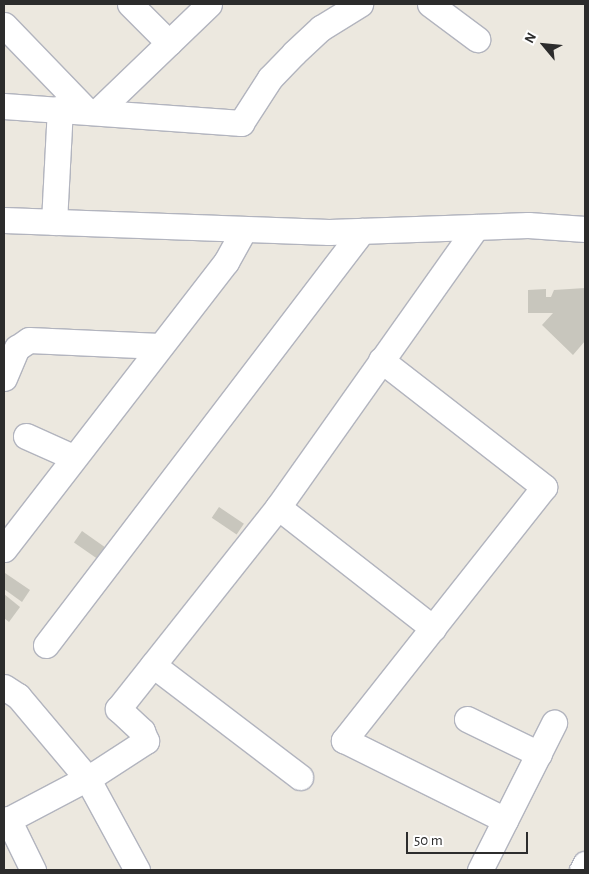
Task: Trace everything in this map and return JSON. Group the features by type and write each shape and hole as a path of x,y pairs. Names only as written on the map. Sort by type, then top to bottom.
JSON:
{"street":[{"path":"130,4 169,43"},
{"path":"92,111 169,43 209,4"},
{"path":"4,106 60,108 241,123 270,78 294,53 321,28 360,4"},
{"path":"430,4 477,39"},
{"path":"4,25 92,111"},
{"path":"54,222 60,108"},
{"path":"4,220 244,230 362,231 528,225 585,229"},
{"path":"34,870 6,820 88,778 146,741 142,731 118,709 278,506 476,227"},
{"path":"4,549 73,457 226,262 244,230"},
{"path":"46,645 362,231"},
{"path":"4,378 17,348 28,340 160,346"},
{"path":"381,360 544,487 344,740 505,820"},
{"path":"26,436 73,457"},
{"path":"278,506 433,628"},
{"path":"153,664 300,777"},
{"path":"4,687 18,696 88,778 137,870"},
{"path":"467,718 538,754"},
{"path":"480,870 554,723"},
{"path":"582,870 585,864"}],"building":[{"path":"585,288 585,341 573,355 542,325 553,313 528,313 528,290 546,289 546,297 551,297 554,290"},
{"path":"219,507 244,524 237,535 212,518"},
{"path":"82,531 106,548 98,559 74,542"},
{"path":"5,573 30,590 22,602 4,589"},
{"path":"4,594 20,607 9,622 4,618"}]}
